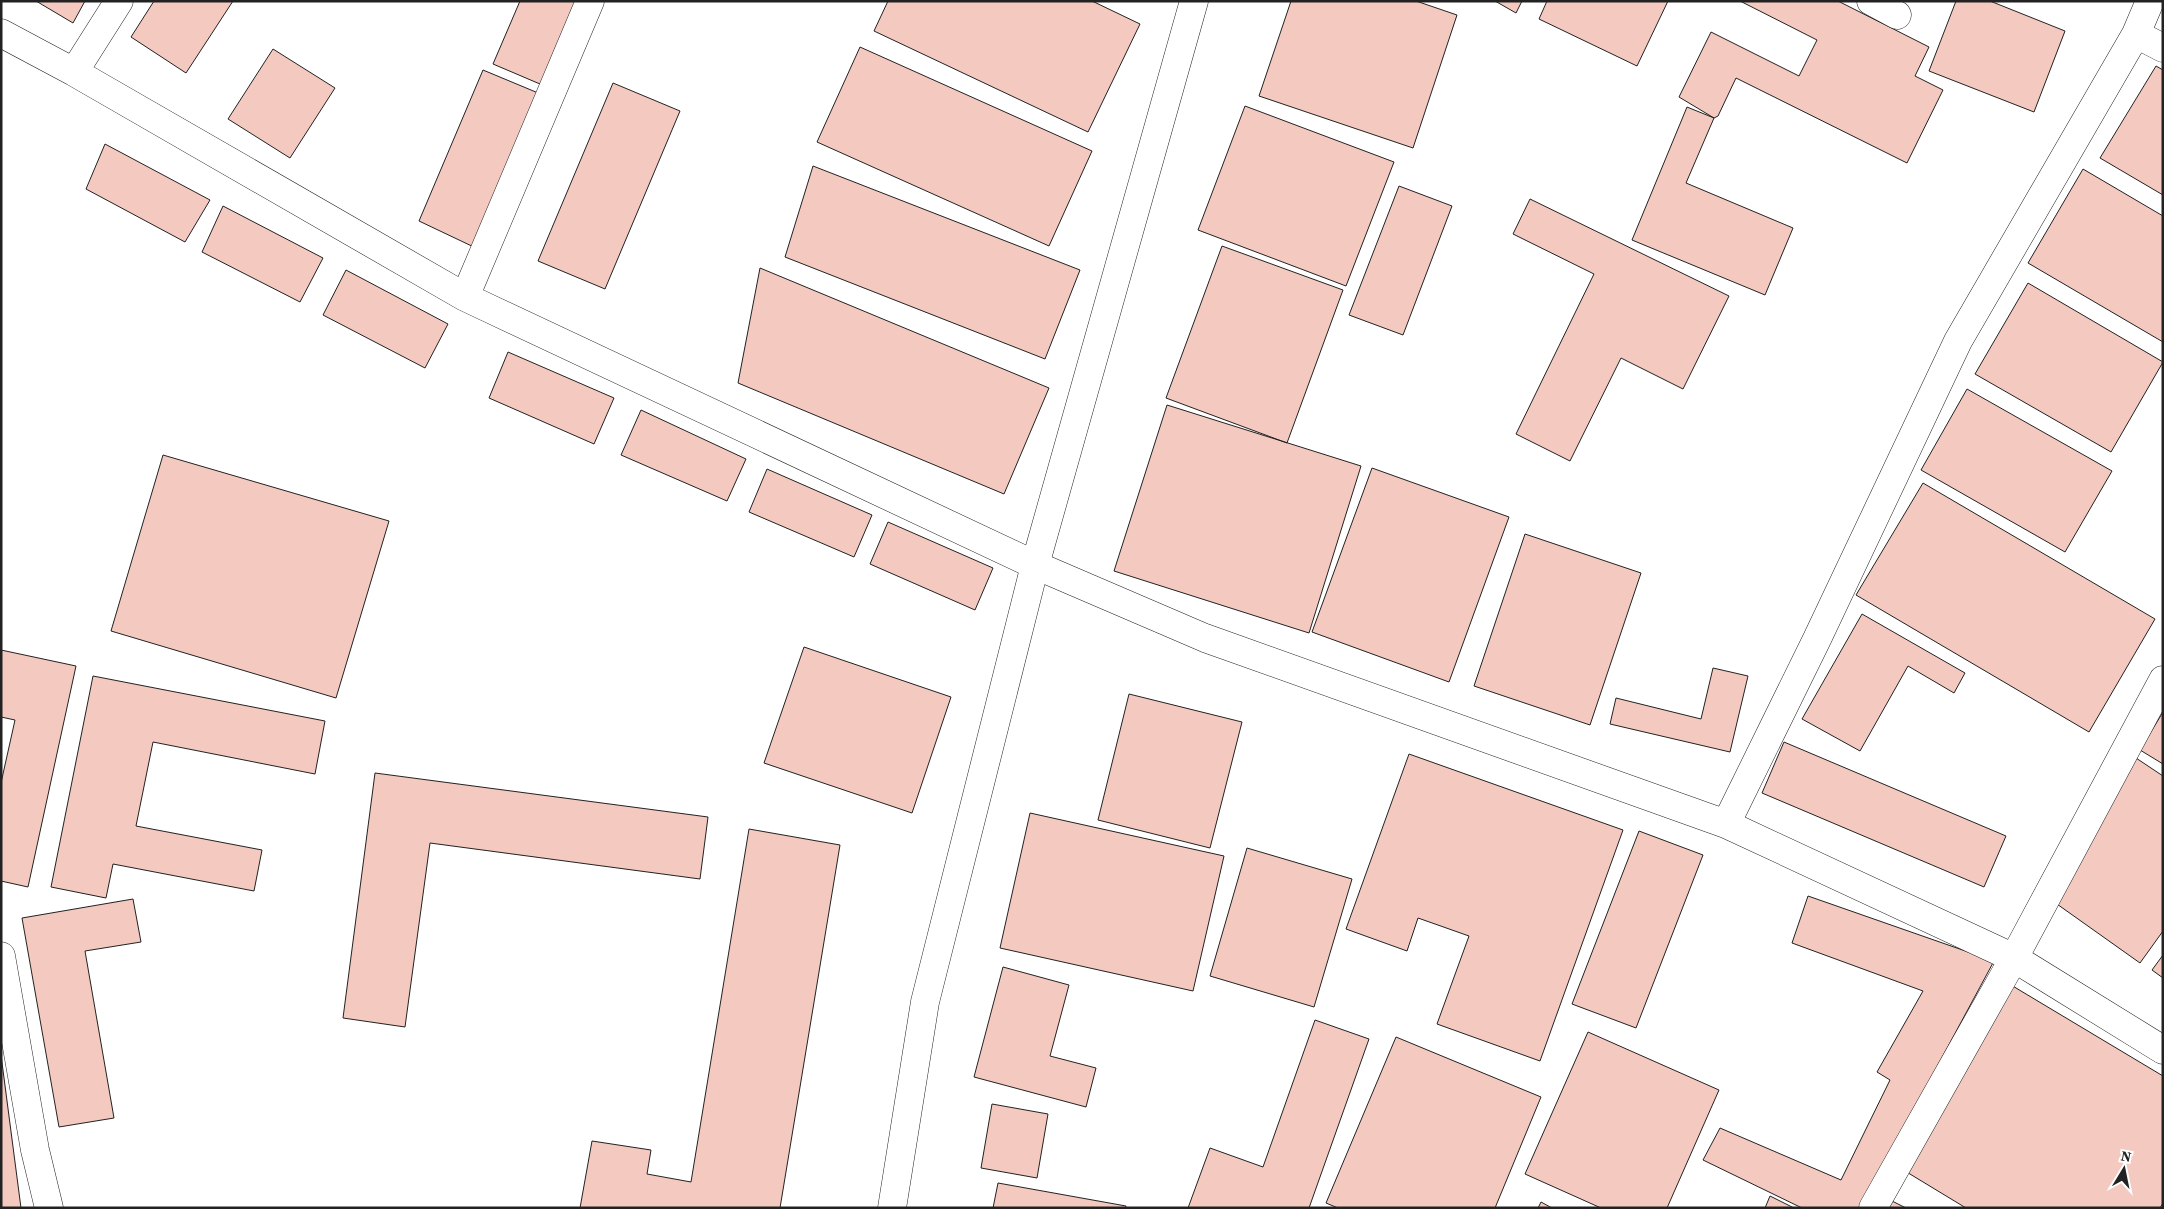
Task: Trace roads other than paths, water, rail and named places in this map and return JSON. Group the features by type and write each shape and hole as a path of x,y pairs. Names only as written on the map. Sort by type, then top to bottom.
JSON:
{"street":[{"path":"74,72 119,1"},
{"path":"465,297 590,1"},
{"path":"892,1208 925,1002 1035,565 1194,1"},
{"path":"1871,1 1897,15"},
{"path":"1726,824 1817,639 1958,341 2136,34 2150,1"},
{"path":"1,33 74,72 465,297 1035,565 1205,638 1726,824 2014,958 2163,1050"},
{"path":"2136,34 2163,48"},
{"path":"1873,1208 2014,958 2163,680"},
{"path":"1,956 35,1150 49,1208"}]}
